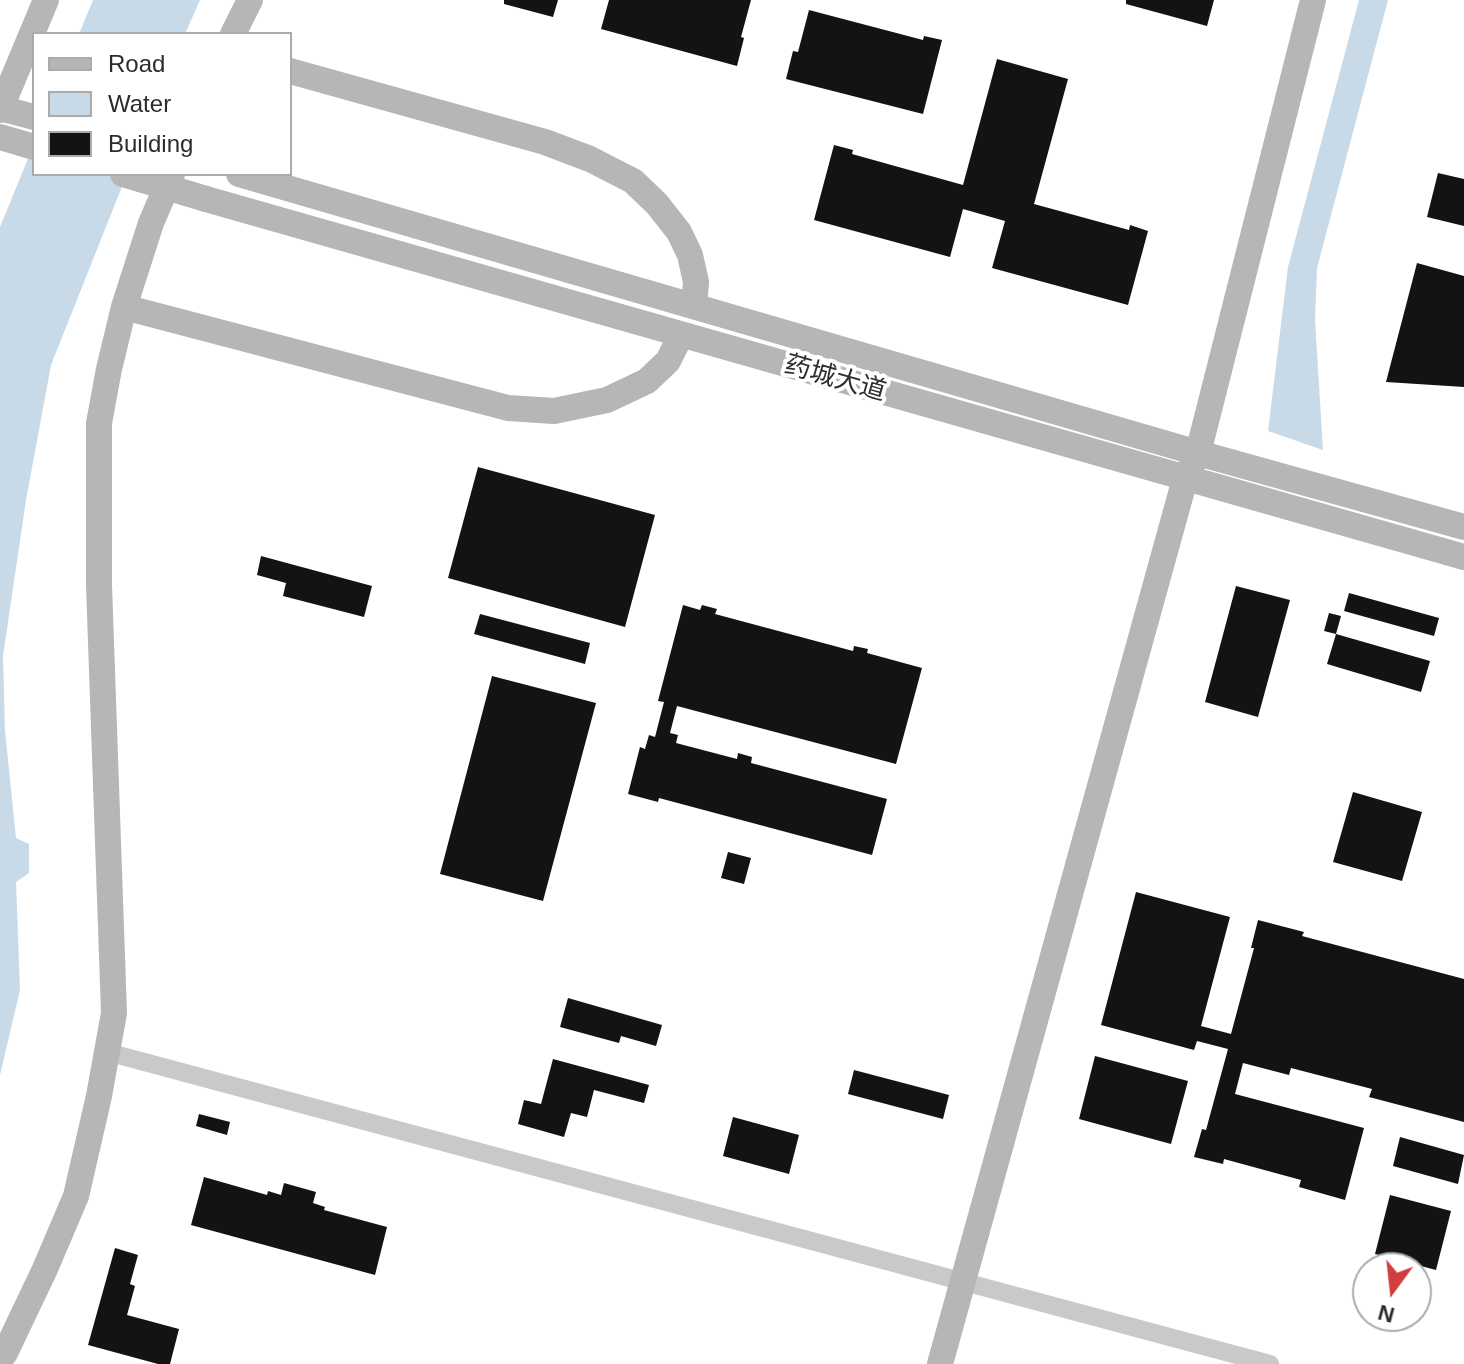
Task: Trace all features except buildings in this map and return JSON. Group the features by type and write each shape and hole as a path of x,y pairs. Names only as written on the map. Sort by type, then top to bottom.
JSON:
{"main road":[{"path":"32,32 46,0"},
{"path":"234,32 250,0"},
{"path":"940,1364 1185,479 1198,453 1313,0"},
{"path":"32,33 0,109 32,117"},
{"path":"292,72 545,142 590,159 633,181 657,204 679,232 690,255 696,282 694,306"},
{"path":"0,137 32,146"},
{"name":"药城大道","path":"130,176 1464,557"},
{"path":"0,1359 45,1269 76,1196 114,1013 99,585 99,423 124,307 151,223 171,176"},
{"name":"药城大道","path":"246,176 1198,453 1464,527"},
{"path":"124,307 508,408 554,411 607,400 647,381 668,361 681,335"}],"street":[{"path":"107,1052 1270,1364"}],"water":[{"path":"93,0 200,0 186,32 80,32"},
{"path":"1359,0 1388,0 1317,268 1315,320 1323,450 1268,431 1288,267"},
{"path":"32,149 32,176 126,176 51,365 26,500 3,656 5,731 16,838 29,844 29,873 16,882 20,990 0,1075 0,227"}]}
